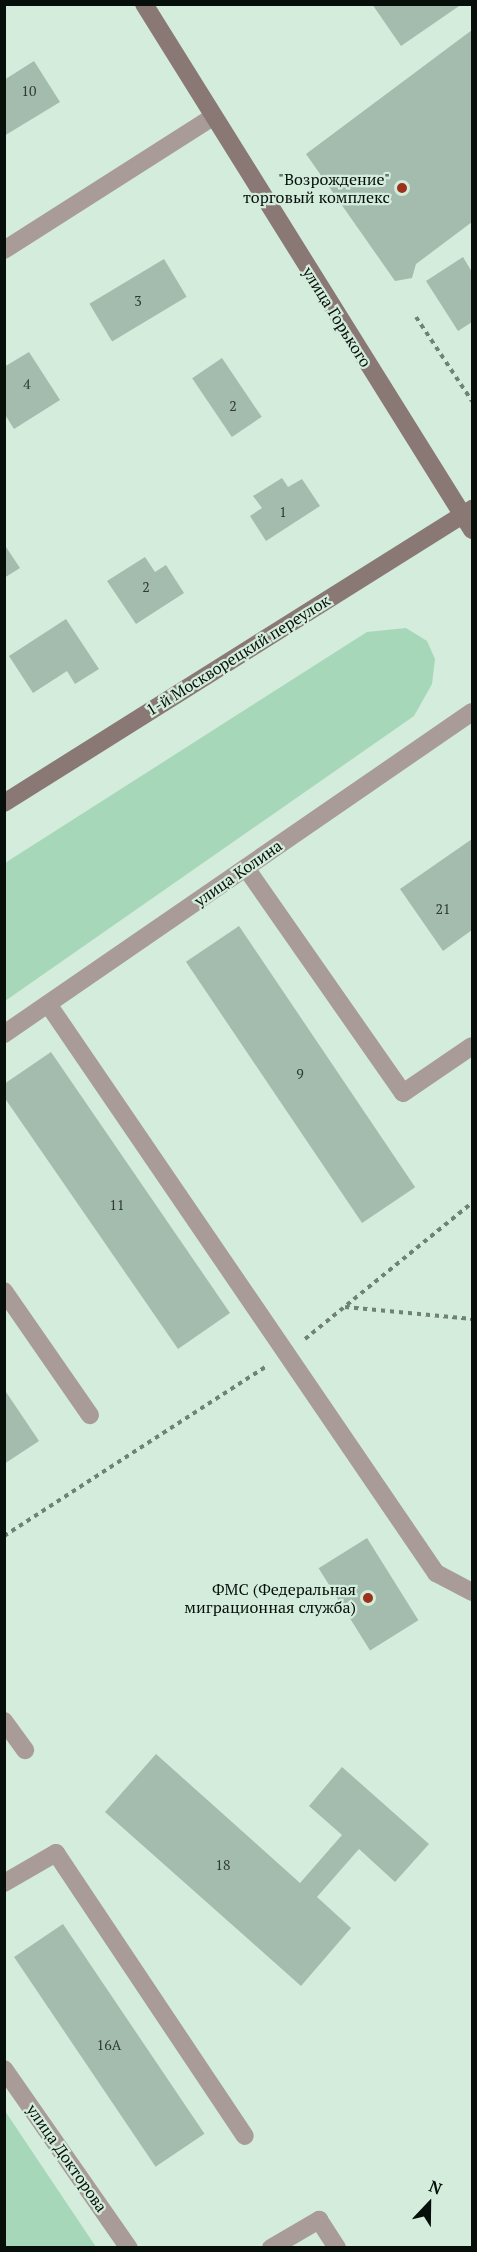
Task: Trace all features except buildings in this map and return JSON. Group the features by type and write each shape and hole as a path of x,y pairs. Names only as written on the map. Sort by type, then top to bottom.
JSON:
{"main road":[{"name":"улица Горького","path":"144,4 213,117 469,518"},
{"name":"1-й Москворецкий переулок","path":"4,803 469,518"}],"street":[{"path":"4,250 213,117"},
{"name":"улица Колина","path":"4,1034 472,712"},
{"path":"246,868 403,1094 472,1046"},
{"path":"48,1004 436,1573 472,1592"},
{"path":"4,1291 90,1415"},
{"path":"4,1721 25,1750"},
{"path":"4,1883 56,1853 245,2136"},
{"name":"улица Докторова","path":"4,2069 129,2247"},
{"path":"272,2247 319,2220 337,2247"}],"path":[{"path":"416,317 472,401"},
{"path":"4,1536 286,1354 472,1203"},
{"path":"344,1307 472,1319"}],"green space":[{"path":"406,628 427,641 435,659 432,684 414,716 5,1001 5,863 367,632"},
{"path":"5,2111 96,2247 5,2247"}],"place":[{"name":"\"Возрождение\" торговый комплекс","path":"402,188"},
{"name":"ФМС (Федеральная миграционная служба)","path":"368,1598"}]}
